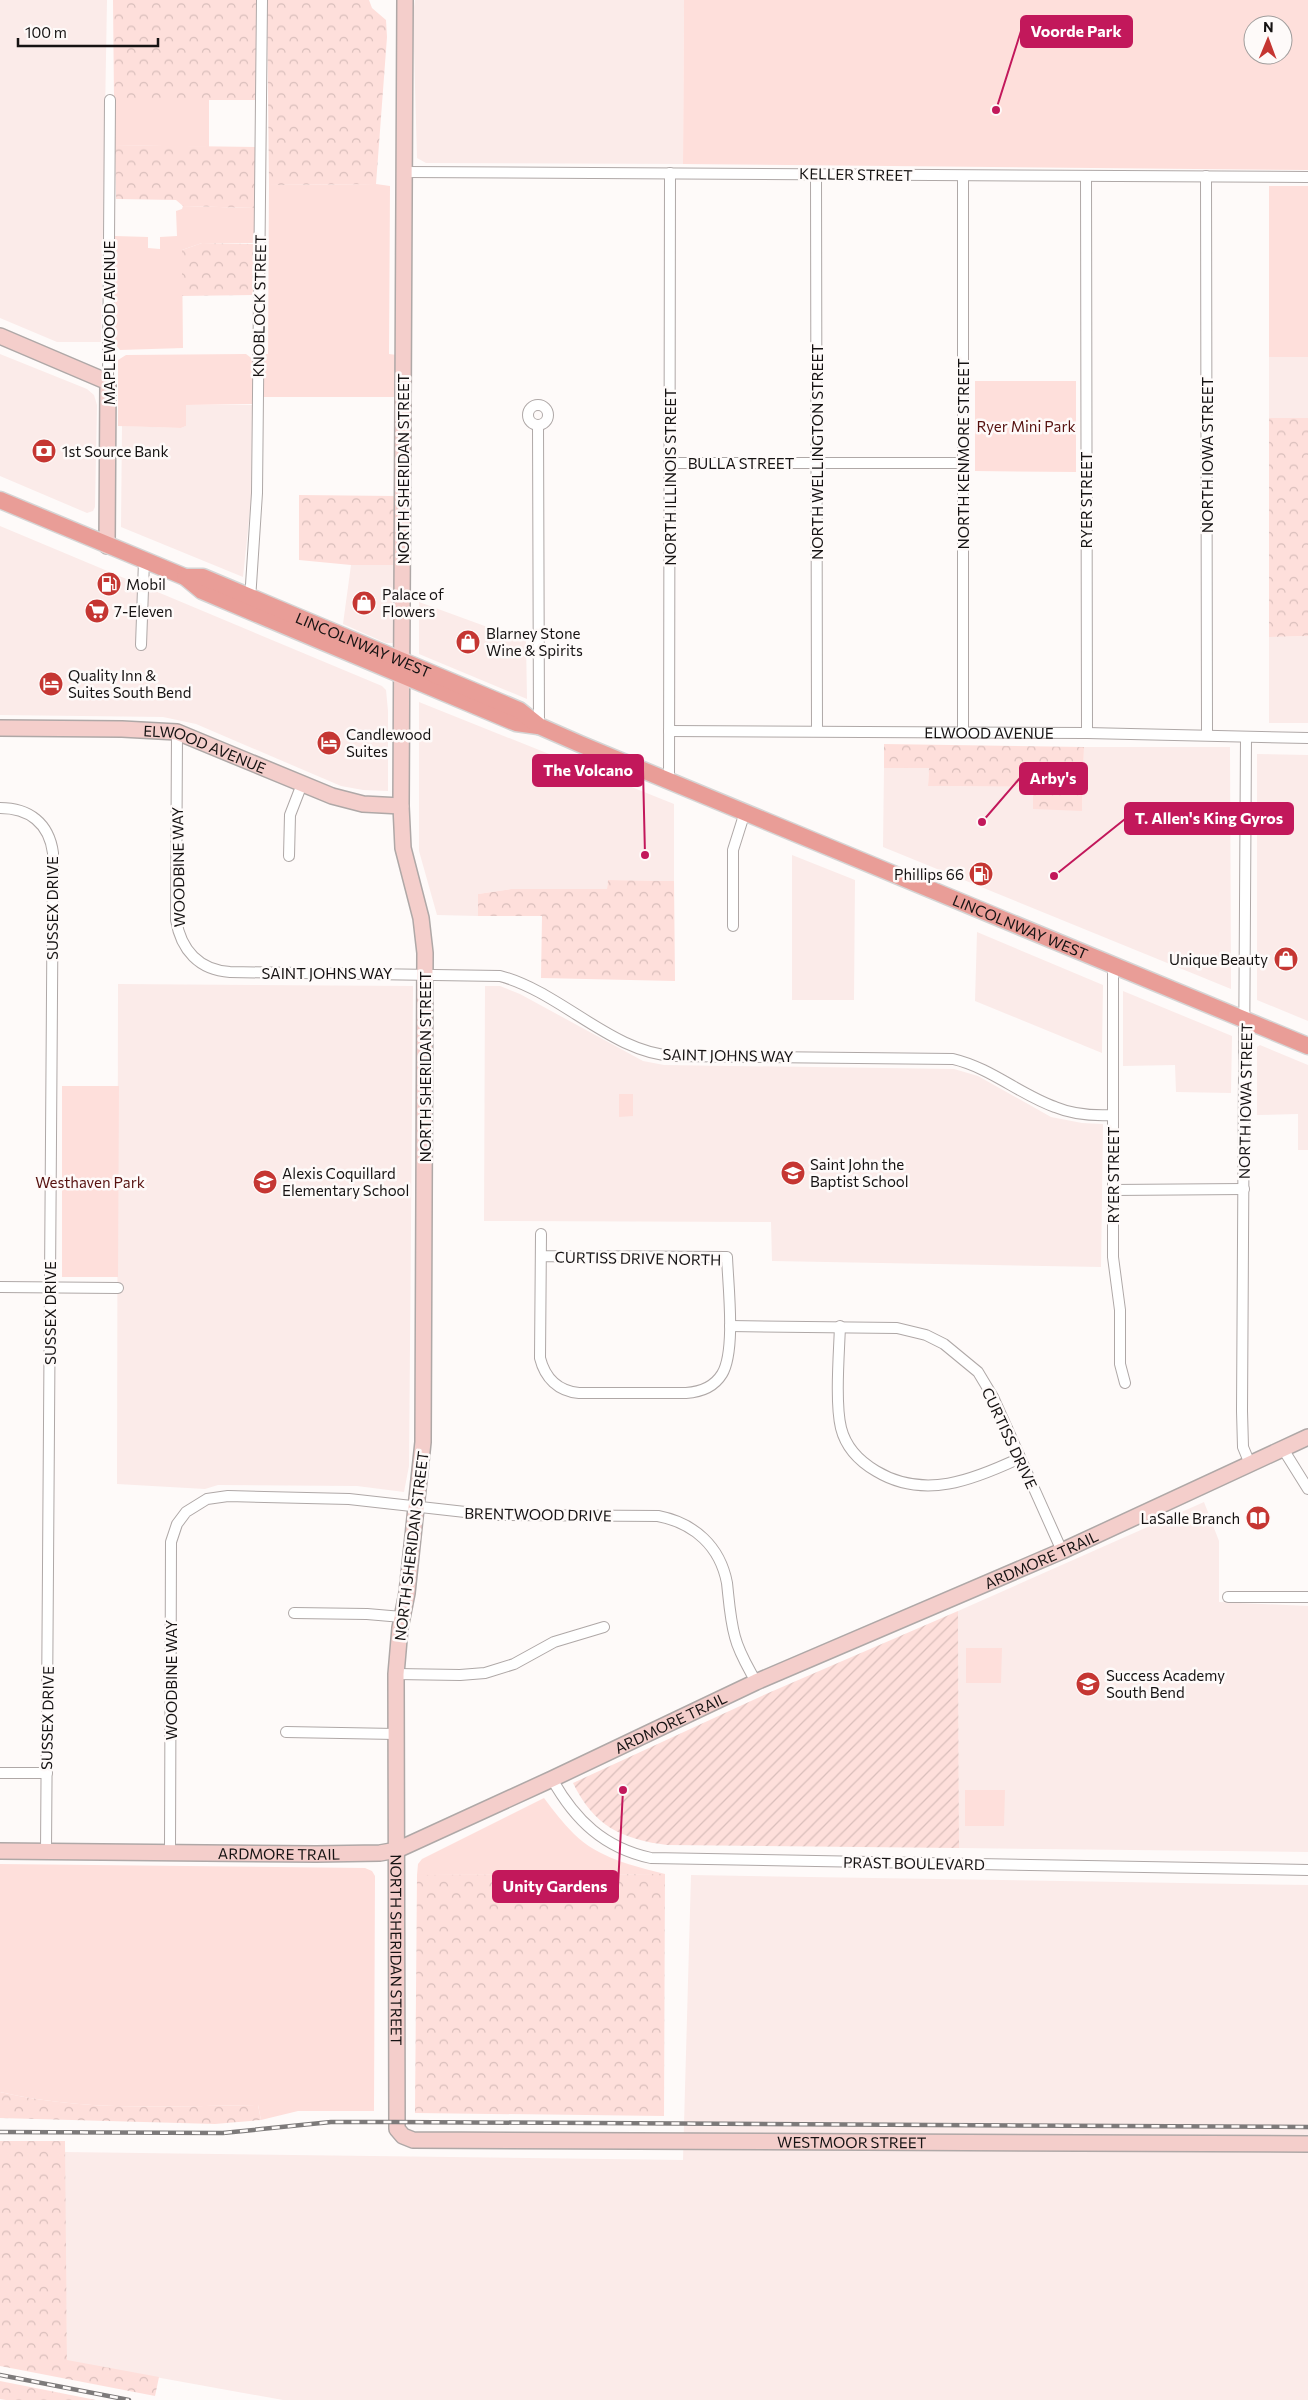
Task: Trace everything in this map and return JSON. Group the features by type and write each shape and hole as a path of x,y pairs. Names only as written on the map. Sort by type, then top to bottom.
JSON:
{"main road":[{"name":"LINCOLNWAY WEST","path":"0,500 185,577 203,576 250,604 403,668 519,710 539,726 1308,1046"}],"street":[{"name":"KNOBLOCK STREET","path":"250,604 257,493 262,0"},
{"name":"NORTH SHERIDAN STREET","path":"399,2133 395,2122 396,1674 418,1506 423,1442 426,974 424,936 403,848 401,806 405,0"},
{"name":"MAPLEWOOD AVENUE","path":"107,546 110,100"},
{"name":"KELLER STREET","path":"405,172 1308,177"},
{"name":"NORTH ILLINOIS STREET","path":"669,781 670,173"},
{"name":"NORTH WELLINGTON STREET","path":"816,174 817,731"},
{"name":"NORTH KENMORE STREET","path":"963,176 963,732"},
{"name":"RYER STREET","path":"1086,176 1087,733"},
{"name":"NORTH IOWA STREET","path":"1206,176 1207,735"},
{"path":"0,336 108,382"},
{"path":"538,425 539,726"},
{"name":"BULLA STREET","path":"670,463 963,462"},
{"path":"140,645 144,561"},
{"name":"ELWOOD AVENUE","path":"0,728 122,729 177,732 347,801 401,806"},
{"name":"ELWOOD AVENUE","path":"669,731 1087,733 1308,738"},
{"name":"WOODBINE WAY","path":"177,732 176,911 178,931 185,946 195,959 211,969 230,972"},
{"name":"NORTH IOWA STREET","path":"1246,737 1246,1020 1242,1446 1250,1464"},
{"path":"289,856 290,815 302,784"},
{"name":"SUSSEX DRIVE","path":"0,808 24,811 37,818 49,836 53,853 46,1852"},
{"path":"733,926 733,850 745,812"},
{"name":"RYER STREET","path":"1113,965 1113,1257 1120,1310 1120,1364 1125,1383"},
{"name":"SAINT JOHNS WAY","path":"230,972 486,975 522,983 627,1044 653,1053 675,1056 953,1059 982,1068 1056,1108 1079,1114 1113,1115"},
{"path":"1112,1190 1244,1189"},
{"path":"541,1234 540,1358 552,1382 568,1391 686,1393 702,1390 714,1384 723,1372 727,1359 730,1326"},
{"name":"CURTISS DRIVE NORTH","path":"542,1256 728,1257 730,1326"},
{"path":"0,1287 118,1288"},
{"name":"CURTISS DRIVE","path":"730,1326 897,1328 926,1335 944,1344 978,1372 993,1397 1062,1551"},
{"path":"840,1326 841,1427 850,1449 865,1465 898,1482 913,1486 938,1486 969,1480 1020,1458"},
{"name":"ARDMORE TRAIL","path":"0,1851 316,1854 380,1853 397,1850 552,1780 756,1682 1062,1551 1308,1437"},
{"path":"1283,1449 1308,1488"},
{"name":"BRENTWOOD DRIVE","path":"186,1512 207,1499 228,1496 333,1498 492,1515 658,1516 683,1523 705,1539 717,1554 725,1577 735,1637 756,1682"},
{"name":"WOODBINE WAY","path":"170,1852 170,1553 174,1532 186,1512"},
{"path":"1228,1597 1308,1597"},
{"path":"294,1613 366,1614 402,1617"},
{"path":"396,1674 460,1675 485,1673 514,1664 554,1642 604,1627"},
{"path":"286,1732 396,1734"},
{"path":"0,1773 47,1773"},
{"name":"PRAST BOULEVARD","path":"552,1780 571,1810 589,1830 620,1849 651,1858 1308,1870"},
{"name":"WESTMOOR STREET","path":"399,2133 413,2140 1308,2144"}],"shaded area":[{"path":"0,0 107,0 101,342 57,342 0,318"},
{"path":"415,0 684,0 683,164 426,163 417,158 413,14"},
{"path":"1269,186 1308,186 1308,418 1269,418"},
{"path":"0,354 87,389 94,395 97,405 95,507 93,511 87,513 0,476"},
{"path":"186,405 252,405 251,501 243,577 121,527 122,426 181,428 186,426"},
{"path":"0,526 382,686 386,690 388,711 388,791 363,790 341,786 196,724 163,717 0,715"},
{"path":"351,565 396,565 396,638 393,643 386,643 343,624"},
{"path":"419,602 526,641 527,699 419,654"},
{"path":"1308,636 1308,723 1269,723 1269,637"},
{"path":"419,702 674,804 674,881 608,880 607,890 511,889 478,894 478,916 437,915 419,851"},
{"path":"1084,747 1230,747 1231,989 883,847 884,768 929,768 928,786 1033,787 1082,811"},
{"path":"1257,754 1308,755 1308,1021 1257,1000"},
{"path":"792,855 855,880 854,1000 792,1000"},
{"path":"977,932 1103,985 1102,1053 975,1001"},
{"name":"Alexis Coquillard Elementary School","path":"118,984 413,986 409,1466 404,1492 357,1486 218,1485 205,1489 117,1484"},
{"name":"Saint John the Baptist School","path":"485,986 500,986 520,994 643,1061 664,1065 954,1069 978,1076 1051,1117 1082,1123 1103,1124 1101,1267 772,1261 771,1222 484,1221"},
{"path":"1123,991 1232,1036 1231,1093 1176,1092 1175,1065 1123,1066"},
{"path":"1260,1045 1308,1065 1308,1150 1298,1150 1298,1114 1257,1115 1257,1047"},
{"name":"Success Academy South Bend","path":"1204,1502 1219,1541 1219,1602 1308,1606 1308,1852 959,1848 958,1611"},
{"path":"691,1875 1308,1885 1308,2400 283,2400 67,2361 64,2152 683,2160"}],"green space":[{"path":"113,0 257,0 256,100 114,100"},
{"path":"267,0 369,0 372,8 386,20 387,37 376,184 269,185"},
{"path":"684,0 1308,0 1308,170 683,164"},
{"path":"115,100 209,100 209,147 115,145"},
{"path":"115,145 256,147 255,208 183,206 176,200 116,199"},
{"path":"376,184 390,186 389,354 397,355 397,397 263,397 264,354 268,354 269,185"},
{"path":"1269,186 1308,186 1308,357 1269,357"},
{"path":"183,206 257,208 256,243 202,243 182,250 183,348 120,350 114,343 115,236 148,237 148,248 160,249 160,237 177,236 176,211 182,209"},
{"path":"202,243 254,244 253,295 182,296 182,250"},
{"path":"246,354 254,360 254,404 186,405 186,426 181,428 118,426 118,360 126,355"},
{"name":"Ryer Mini Park","path":"975,381 1076,381 1076,472 975,471"},
{"path":"1269,418 1308,418 1308,636 1269,637"},
{"path":"299,495 395,496 396,565 351,565 299,560"},
{"path":"884,744 1084,747 1082,811 1033,809 1033,787 928,786 929,768 884,768"},
{"path":"608,880 674,881 675,981 541,978 542,916 478,916 478,894 511,889 607,889"},
{"name":"Westhaven Park","path":"62,1086 119,1086 118,1277 62,1277"},
{"path":"619,1094 633,1094 633,1116 619,1117"},
{"path":"958,1611 959,1848 667,1845 636,1839 611,1828 590,1810 573,1783 766,1694"},
{"path":"966,1648 1002,1648 1001,1683 966,1683"},
{"path":"965,1790 1005,1790 1004,1826 965,1826"},
{"path":"544,1798 574,1834 594,1849 617,1860 665,1874 417,1875 418,1864 422,1859"},
{"path":"0,1864 365,1868 372,1871 375,1876 374,2111 298,2111 261,2120 258,2105 161,2107 96,2105 64,2103 0,2092"},
{"path":"665,1874 664,2116 415,2113 417,1875"},
{"path":"0,2092 64,2103 96,2105 161,2107 258,2105 261,2120 215,2124 0,2118"},
{"path":"0,2141 65,2141 67,2360 159,2377 155,2396 0,2366"},
{"path":"0,2381 96,2400 0,2399"}],"railway":[{"path":"0,2132 223,2133 331,2122 1308,2127"},
{"path":"0,2375 129,2400"}],"place":[{"name":"Voorde Park","path":"996,110"},
{"name":"1st Source Bank","path":"44,451"},
{"name":"Mobil","path":"109,584"},
{"name":"Palace of Flowers","path":"364,603"},
{"name":"7-Eleven","path":"97,611"},
{"name":"Blarney Stone Wine & Spirits","path":"468,642"},
{"name":"Quality Inn & Suites South Bend","path":"51,684"},
{"name":"Candlewood Suites","path":"329,743"},
{"name":"Arby's","path":"982,822"},
{"name":"The Volcano","path":"645,855"},
{"name":"Phillips 66","path":"981,874"},
{"name":"T. Allen's King Gyros","path":"1054,876"},
{"name":"Unique Beauty","path":"1286,959"},
{"name":"Saint John the Baptist School","path":"793,1173"},
{"name":"Alexis Coquillard Elementary School","path":"265,1182"},
{"name":"LaSalle Branch","path":"1258,1518"},
{"name":"Success Academy South Bend","path":"1088,1684"},
{"name":"Unity Gardens","path":"623,1790"}]}
